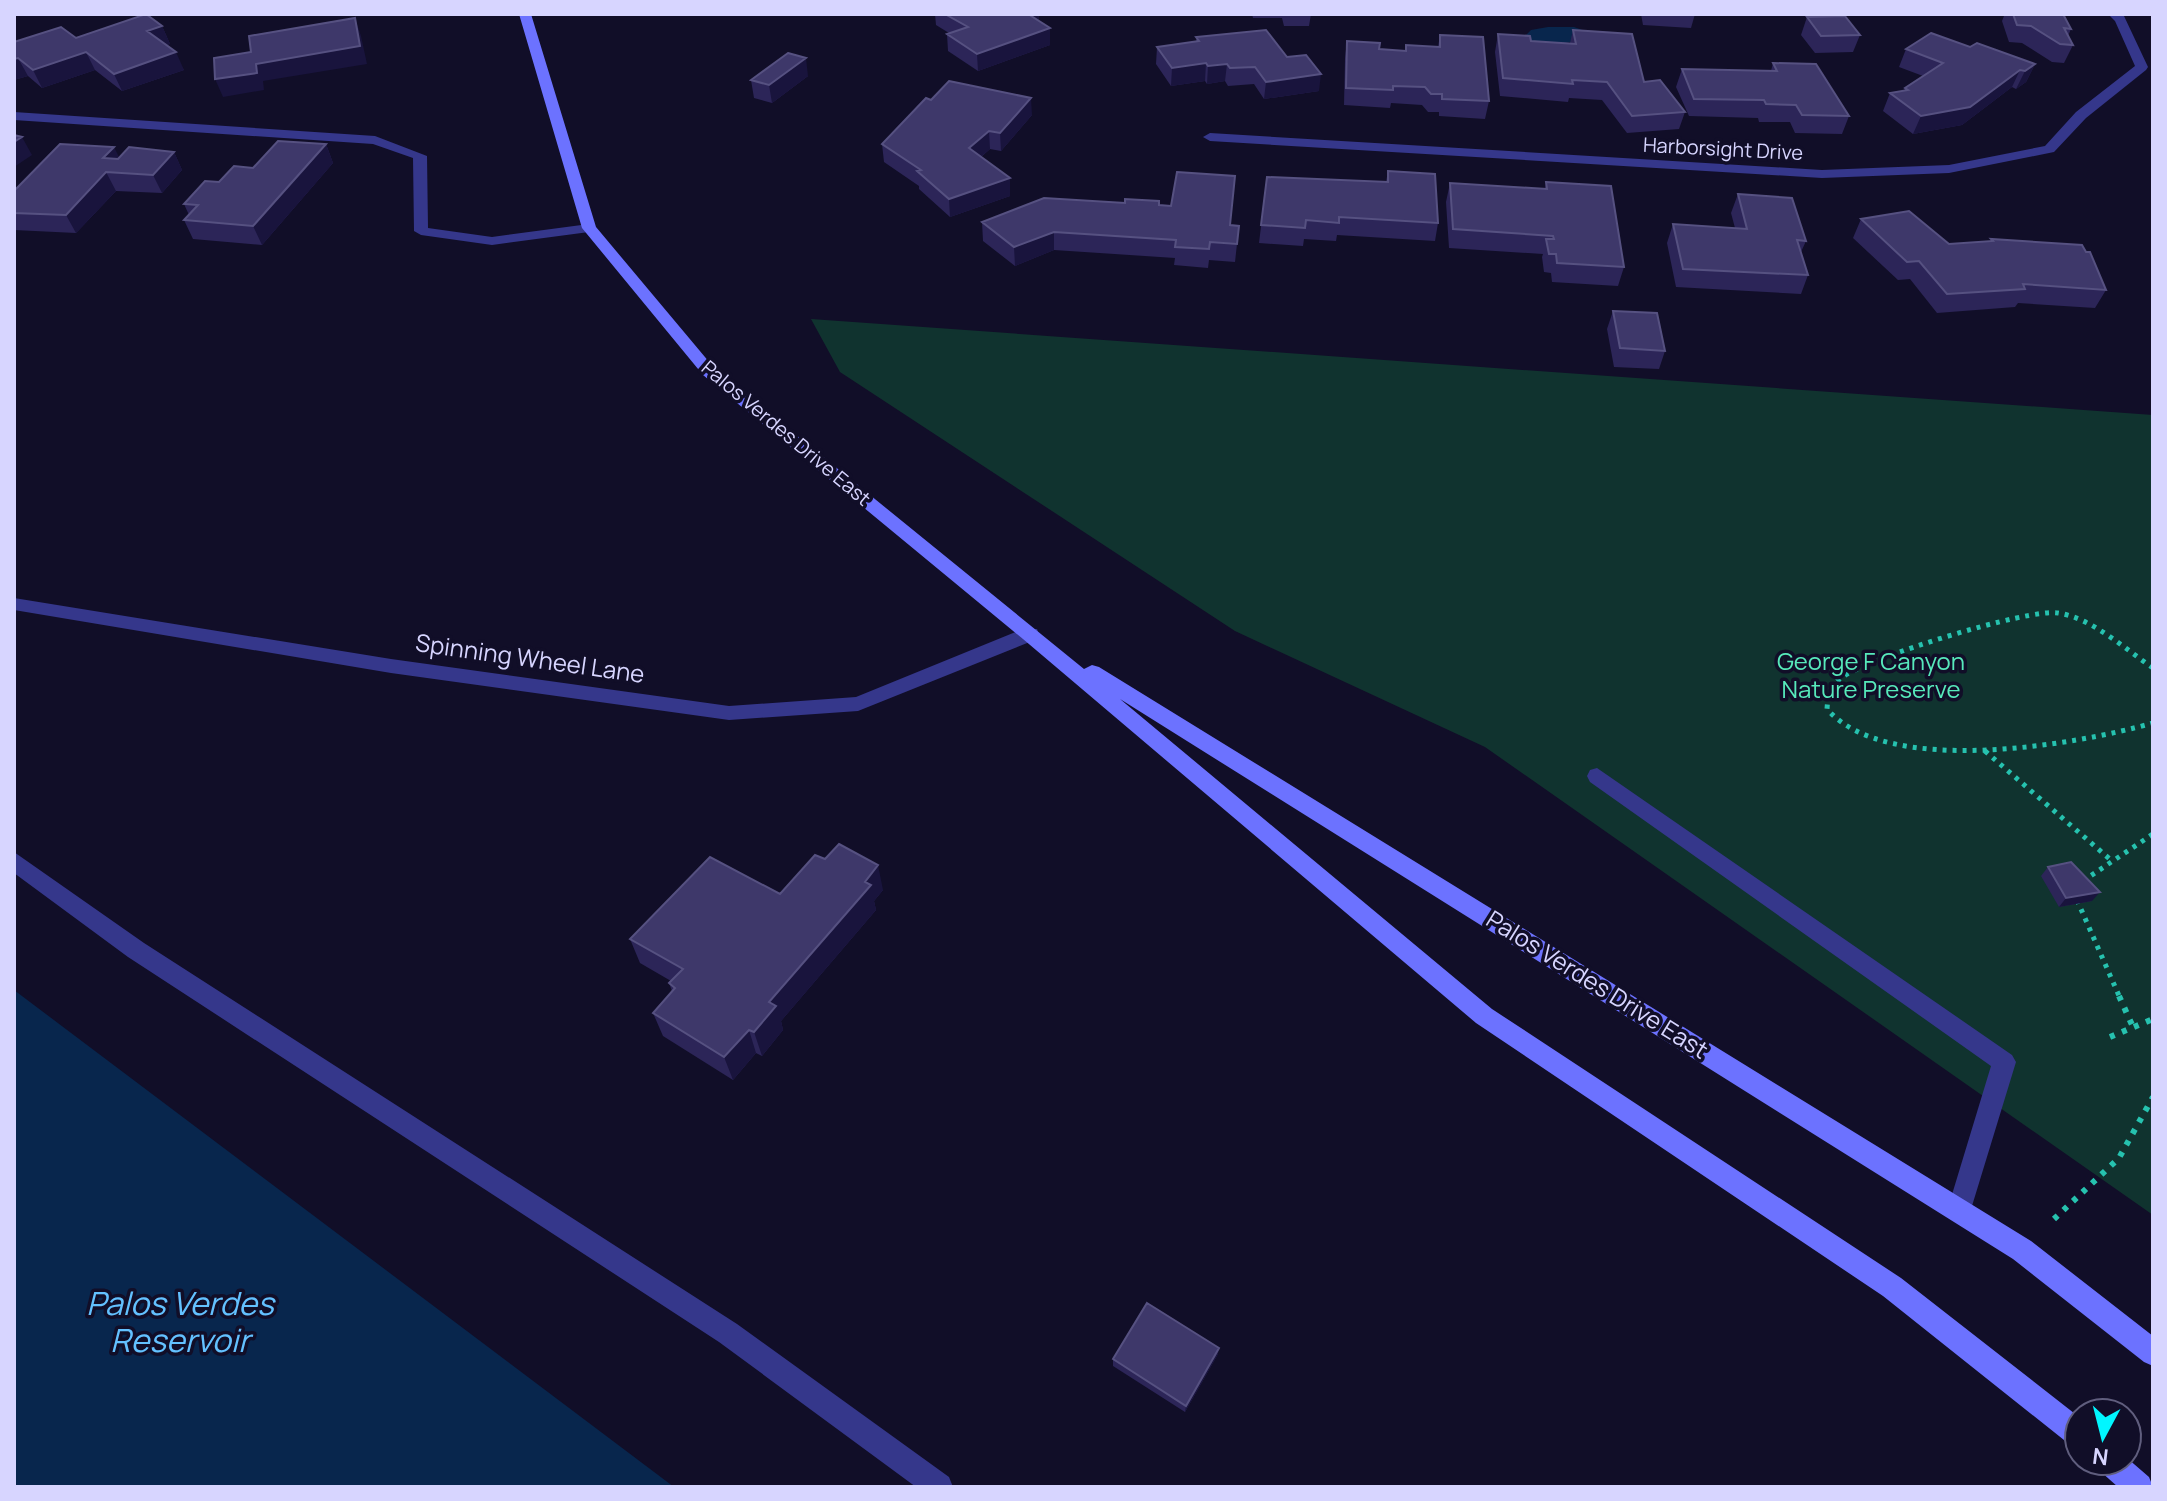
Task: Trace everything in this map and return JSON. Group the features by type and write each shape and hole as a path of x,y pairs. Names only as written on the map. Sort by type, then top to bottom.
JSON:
{"main road":[{"name":"Palos Verdes Drive East","path":"525,14 589,228 709,372 1030,634 1484,1016 1892,1287 2063,1421"},
{"name":"Palos Verdes Drive East","path":"1030,634 2022,1250 2153,1353"}],"street":[{"name":"Harborsight Drive","path":"1210,137 1822,174 1949,169 2049,149 2081,115 2142,67 2120,19 2114,14"},
{"path":"14,116 375,140 420,156 421,231 492,241 589,228"},
{"name":"Spinning Wheel Lane","path":"14,604 391,666 729,713 858,704 1030,634"},
{"path":"1597,776 2004,1062 1959,1211"},
{"path":"14,861 136,950 728,1333 939,1487"}],"path":[{"path":"2153,668 2076,616 2053,612 1877,658 1839,679 1828,693 1827,713 1835,724 1852,732 1928,746 1984,750 2097,738 2153,723"},
{"path":"1984,750 2112,861"},
{"path":"2133,1027 2072,888 2153,834"},
{"path":"2110,1037 2153,1019"},
{"path":"2022,1250 2119,1158 2153,1097"}],"green space":[{"name":"George F Canyon Nature Preserve","path":"811,319 2153,415 2153,1215 1485,747 1235,631 840,372"}],"water":[{"path":"1574,27 1588,32 1572,42 1534,47 1524,37 1531,30"},
{"name":"Palos Verdes Reservoir","path":"14,990 674,1487 14,1487"}],"building":[{"path":"146,14 162,26 147,31 176,52 114,74 86,52 33,70 18,58 14,59 14,42 61,27 76,38"},
{"path":"945,14 1028,14 1050,28 977,54 947,34 968,27"},
{"path":"2013,14 2063,14 2071,29 2064,28 2073,45 2060,44 2031,26 2017,25"},
{"path":"1845,16 1860,35 1821,36 1807,17"},
{"path":"355,18 360,46 256,64 257,73 215,79 214,58 251,52 249,36"},
{"path":"1266,30 1287,57 1306,55 1321,74 1266,82 1255,67 1230,68 1227,64 1208,66 1206,63 1172,68 1157,47 1199,41 1196,37"},
{"path":"1573,30 1632,34 1644,82 1660,80 1685,112 1632,116 1607,82 1572,80 1573,84 1503,78 1498,34 1530,36 1531,41 1576,44"},
{"path":"1931,33 1970,47 1977,43 2035,64 2025,71 2020,70 1970,107 1921,116 1890,93 1908,90 1905,88 1943,63 1906,49"},
{"path":"1440,35 1483,37 1489,101 1442,99 1442,94 1431,94 1425,87 1393,86 1393,90 1346,88 1347,41 1380,43 1379,49 1406,51 1406,45 1440,47"},
{"path":"788,53 806,58 769,85 751,80"},
{"path":"1773,63 1816,64 1849,116 1802,115 1796,105 1766,104 1764,100 1694,99 1682,69 1777,71"},
{"path":"949,81 1031,98 1000,133 989,131 969,148 1010,178 949,199 917,171 921,170 882,144 926,98 931,100"},
{"path":"278,141 326,144 253,226 184,220 198,205 184,204 205,181 219,182 234,166 253,168"},
{"path":"60,144 114,147 103,158 118,159 129,147 174,152 153,175 106,172 66,215 14,213 14,191"},
{"path":"1388,171 1435,174 1438,223 1339,217 1339,223 1306,220 1305,228 1261,225 1267,177 1388,182"},
{"path":"1177,172 1235,176 1230,225 1239,226 1237,244 1210,242 1209,249 1175,247 1176,240 1054,232 1014,247 982,222 1044,198 1125,203 1125,199 1159,201 1159,205 1171,206"},
{"path":"1546,182 1611,186 1624,267 1557,263 1556,254 1549,254 1546,239 1554,239 1553,236 1453,229 1450,183 1547,189"},
{"path":"1738,194 1792,198 1806,241 1797,240 1808,275 1683,269 1673,224 1747,229"},
{"path":"1909,211 1949,244 1993,241 1991,239 2082,245 2086,252 2090,252 2106,290 2023,284 2025,289 1947,294 1919,261 1907,262 1861,219"},
{"path":"1613,311 1657,313 1665,351 1620,348"},
{"path":"839,844 878,865 865,882 871,885 769,1002 776,1006 754,1032 749,1030 724,1057 653,1013 675,988 669,983 683,969 630,939 710,857 780,894 815,855 825,859"},
{"path":"2071,862 2100,892 2066,898 2048,867"},
{"path":"1147,1303 1219,1348 1186,1406 1113,1359"}]}
